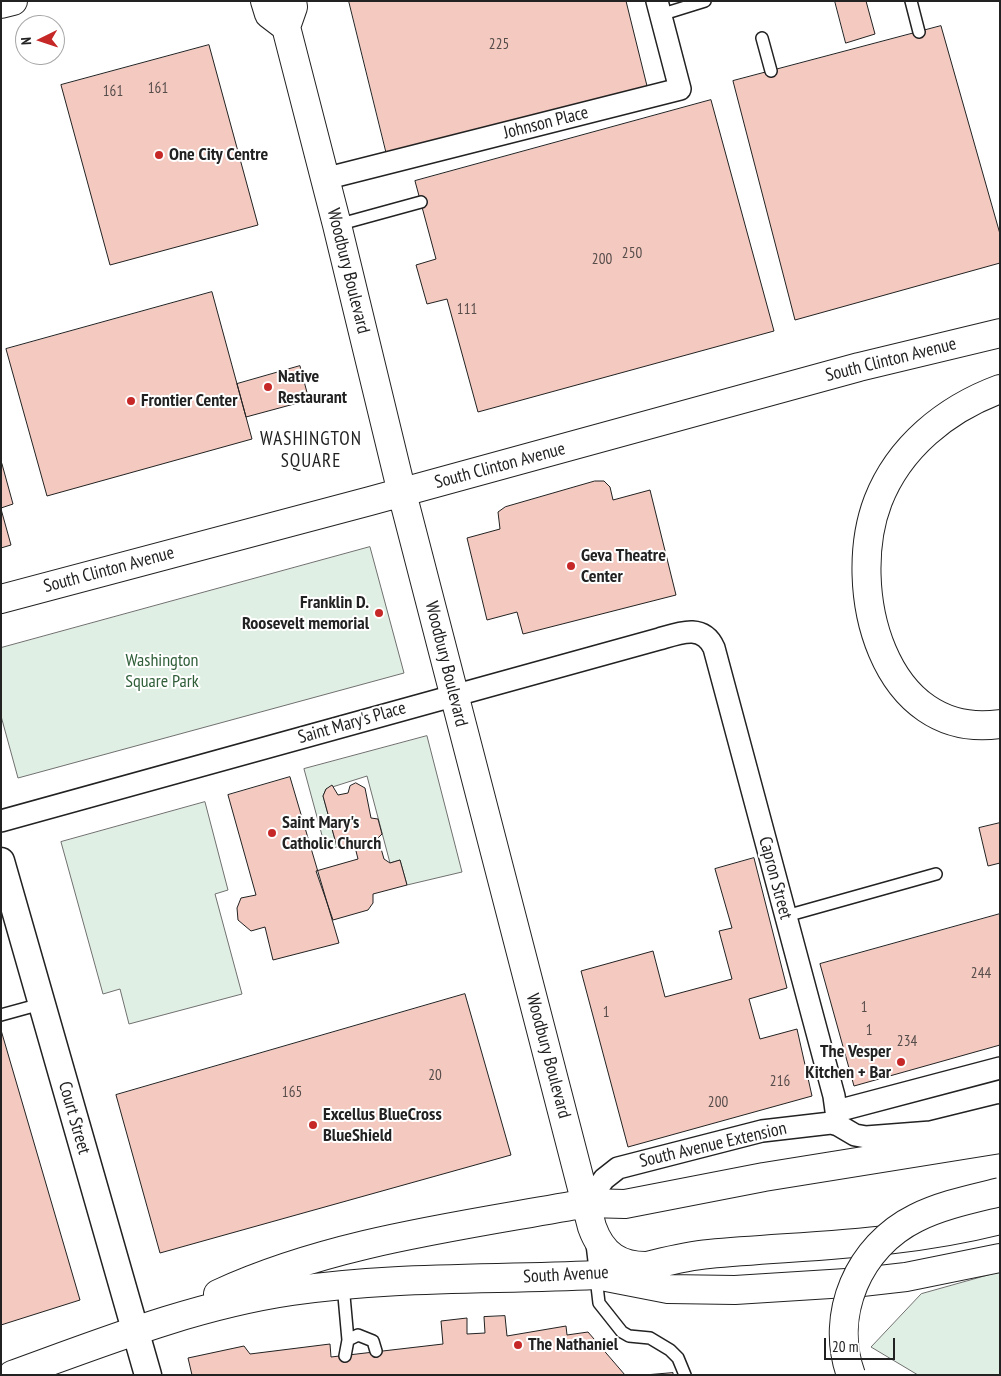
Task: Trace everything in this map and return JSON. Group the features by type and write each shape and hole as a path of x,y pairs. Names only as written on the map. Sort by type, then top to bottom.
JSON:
{"main road":[{"path":"1,4 13,1"},
{"name":"Woodbury Boulevard","path":"265,1 269,14 289,14 324,179 337,224 402,493 596,1236 605,1251 624,1264 649,1266"},
{"name":"South Clinton Avenue","path":"1,599 402,493 879,362 1000,333"},
{"path":"1000,389 970,402 936,424 902,459 884,488 876,507 868,538 865,566 869,608 876,636 892,672 906,690 925,707 957,722 980,725 1000,724"},
{"name":"South Avenue","path":"134,1332 230,1288 298,1262 384,1242 587,1203 625,1204 749,1180 1000,1139"},
{"path":"851,1375 844,1338 844,1316 853,1284 870,1254 893,1232 918,1217 1000,1192"},
{"name":"South Avenue","path":"12,1375 134,1332 255,1298 298,1290 342,1285 448,1279 596,1275 703,1255 825,1247 912,1238 1000,1220"},
{"path":"596,1275 668,1289 735,1290 906,1277 1000,1258"}],"street":[{"name":"Johnson Place","path":"324,179 680,89 659,8"},
{"name":"Saint Mary's Place","path":"1,821 678,634 693,632 704,635"},
{"name":"Capron Street","path":"704,635 714,648 838,1118"},
{"name":"Court Street","path":"1,861 134,1332 148,1375"},
{"name":"South Avenue Extension","path":"587,1203 604,1179 618,1168 762,1131 838,1118 1000,1068"},
{"name":"South Avenue Extension","path":"838,1118 855,1135 866,1138 931,1132 1000,1115"}],"lane":[{"path":"659,8 705,1"},
{"path":"911,1 919,32"},
{"path":"762,38 771,71"},
{"path":"337,224 421,202"},
{"path":"786,916 936,874"},
{"path":"1,1015 42,1004"},
{"path":"587,1203 599,1303 615,1326 629,1336 650,1338 661,1343 678,1358 685,1375"},
{"path":"342,1285 348,1340 345,1356"},
{"path":"348,1340 358,1335 368,1338 375,1346 376,1351"}],"green space":[{"name":"Washington Square Park","path":"370,547 404,673 18,778 1,716 1,648"},
{"path":"427,736 462,872 407,885 400,860 390,863 367,776 326,789 323,796 337,847 326,850 304,769"},
{"path":"205,802 228,890 215,894 242,994 129,1024 120,989 103,994 61,842"},
{"path":"1000,1272 1000,1375 918,1375 871,1347 921,1294"}],"building":[{"path":"349,1 626,1 648,90 387,155"},
{"path":"835,1 866,1 875,34 846,43"},
{"path":"941,26 1000,234 1000,263 795,320 733,81"},
{"name":"One City Centre","path":"209,45 258,225 110,265 61,85"},
{"path":"711,100 774,331 478,412 447,299 427,304 416,265 436,259 415,181"},
{"name":"Frontier Center","path":"212,292 252,439 47,496 6,349"},
{"path":"300,366 309,400 246,417 237,384"},
{"path":"1,465 13,504 1,508"},
{"name":"Geva Theatre Center","path":"595,481 604,481 610,487 613,500 650,490 676,595 523,634 517,612 487,620 467,538 500,529 498,512 505,507"},
{"path":"1,509 11,545 1,548"},
{"name":"Saint Mary's Catholic Church","path":"290,777 339,943 273,960 265,927 251,931 238,920 237,908 241,898 256,895 228,795"},
{"path":"356,783 365,788 371,818 378,819 382,834 378,838 384,859 390,863 400,860 407,885 373,894 373,903 368,910 333,920 316,871 358,859 354,843 337,847 323,796 326,789 332,785 338,795 348,793 350,786"},
{"path":"1000,823 1000,863 988,866 979,828"},
{"path":"754,858 787,988 749,999 760,1039 797,1029 812,1096 628,1147 581,971 653,951 665,997 732,979 719,931 732,928 715,869"},
{"path":"1000,914 1000,1045 854,1086 820,964"},
{"name":"Excellus BlueCross BlueShield","path":"465,994 511,1155 160,1253 116,1095"},
{"path":"1,1030 80,1300 1,1325"},
{"name":"The Nathaniel","path":"505,1316 507,1336 566,1326 567,1335 588,1332 625,1375 192,1375 188,1358 244,1346 250,1354 330,1344 331,1357 443,1344 441,1321 467,1318 467,1334 485,1333 484,1317"},
{"name":"The Nathaniel","path":"673,1373 673,1375 645,1375"}],"place":[{"name":"One City Centre","path":"159,155"},
{"name":"Native Restaurant","path":"268,387"},
{"name":"Frontier Center","path":"131,401"},
{"name":"Geva Theatre Center","path":"571,566"},
{"name":"Franklin D. Roosevelt memorial","path":"379,613"},
{"name":"Saint Mary's Catholic Church","path":"272,833"},
{"name":"The Vesper Kitchen + Bar","path":"901,1062"},
{"name":"Excellus BlueCross BlueShield","path":"313,1125"},
{"name":"The Nathaniel","path":"518,1345"}],"district":[{"name":"WASHINGTON SQUARE","path":"311,451"}]}
